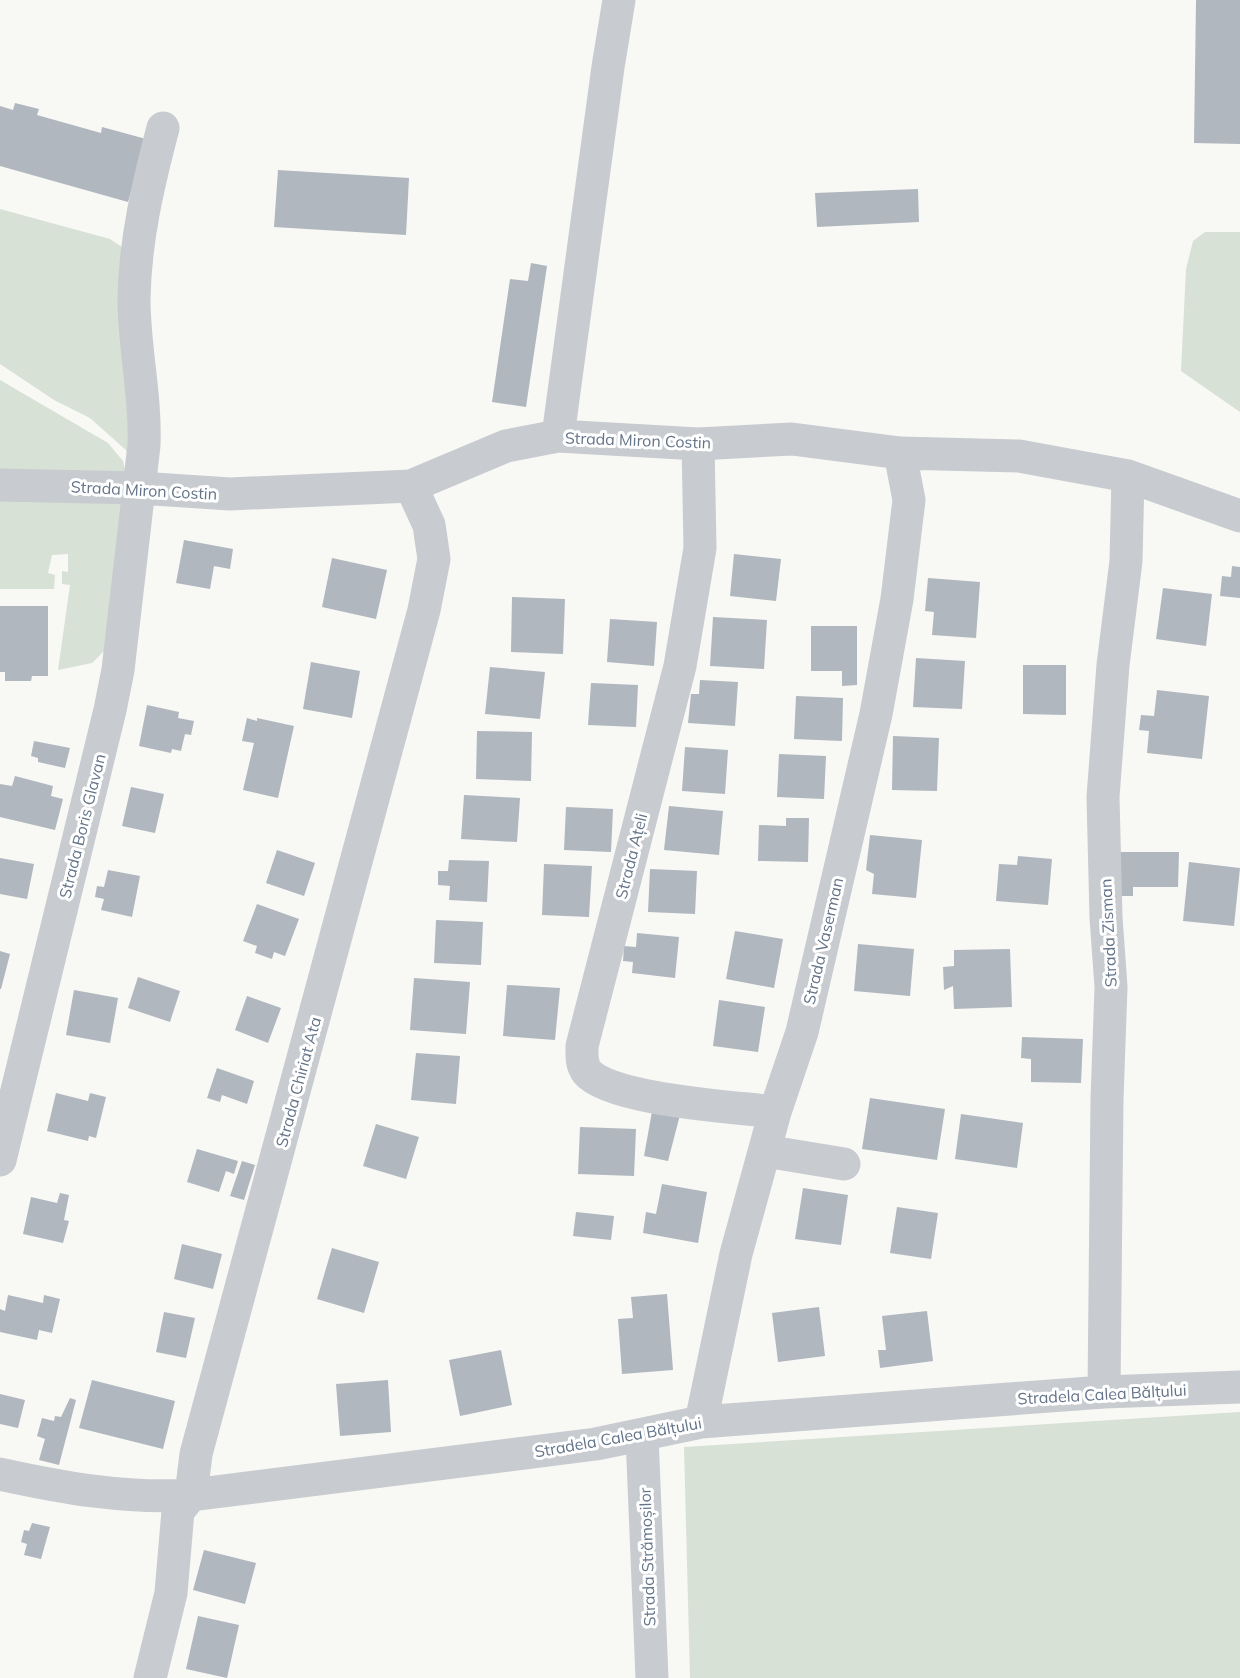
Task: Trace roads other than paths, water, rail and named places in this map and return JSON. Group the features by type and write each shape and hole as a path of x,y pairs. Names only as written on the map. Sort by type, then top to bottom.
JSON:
{"street":[{"path":"558,436 619,0"},
{"name":"Strada Boris Glavan","path":"0,1160 118,670 145,414 134,300 141,211 163,128"},
{"name":"Strada Miron Costin","path":"0,485 139,488 230,494 411,486 506,446 558,436 698,444 792,440 900,453 1019,456 1128,476 1240,516"},
{"name":"Strada Ațeli","path":"698,444 700,548 680,666 582,1046 582,1062 588,1074 633,1094 776,1112"},
{"name":"Strada Vaserman","path":"701,1422 736,1254 776,1112 802,1032 878,702 897,599 909,500 900,453"},
{"name":"Strada Zisman","path":"1104,1392 1111,987 1106,917 1103,797 1113,665 1126,561 1128,476"},
{"name":"Strada Chiriat Ata","path":"150,1678 171,1593 178,1511 191,1495 196,1454 424,610 434,559 429,525 411,486"},
{"path":"765,1150 844,1164"},
{"name":"Stradela Calea Bălțului","path":"0,1474 73,1490 157,1497 191,1495 642,1436 701,1422 1104,1392 1240,1387"},
{"name":"Strada Strămoșilor","path":"642,1436 652,1678"}]}
